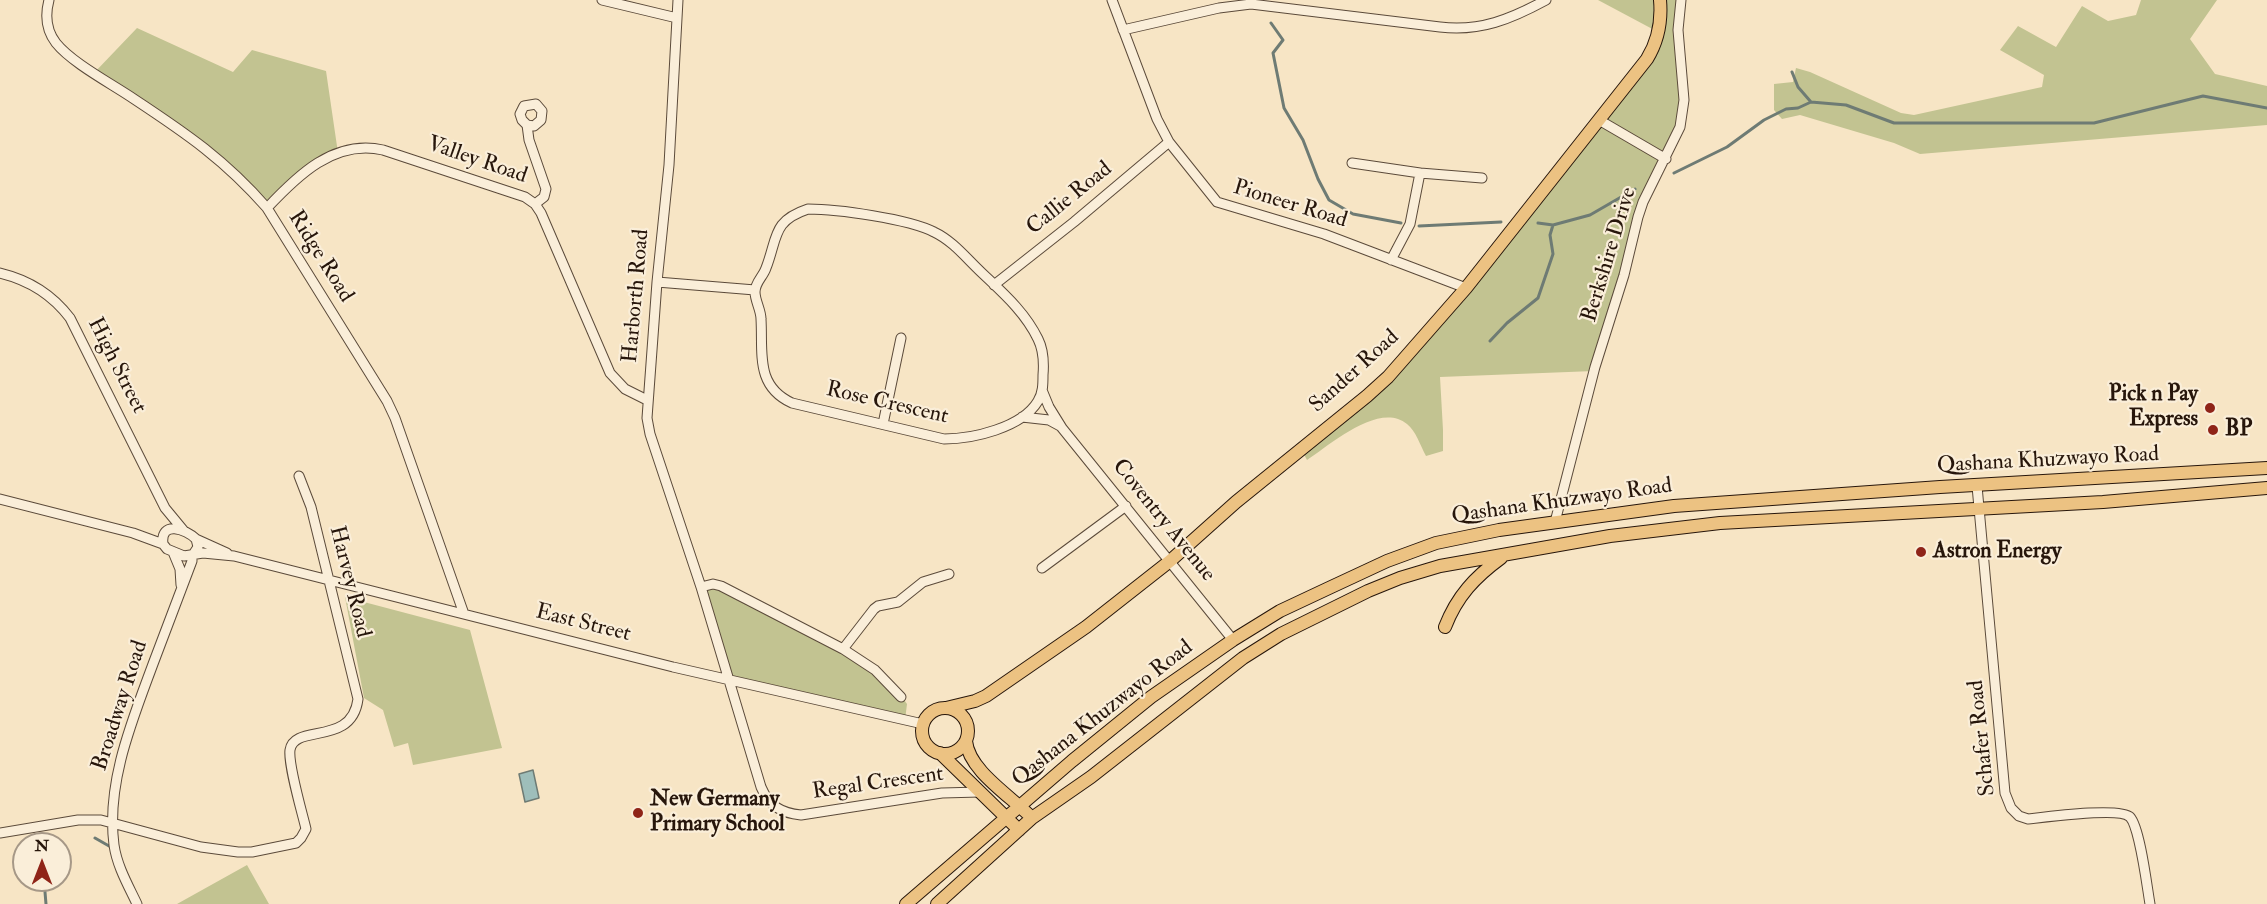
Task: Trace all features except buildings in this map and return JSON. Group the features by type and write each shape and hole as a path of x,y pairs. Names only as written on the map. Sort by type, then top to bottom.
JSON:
{"main road":[{"name":"Sander Road","path":"946,708 986,696 1086,627 1170,561 1284,461 1374,390 1418,344 1466,288 1653,50 1660,25 1660,0"},
{"name":"Qashana Khuzwayo Road","path":"906,904 1006,817 1151,698 1233,640 1306,598 1387,561 1436,543 1499,530 1674,506 2267,468"},
{"name":"Qashana Khuzwayo Road","path":"937,904 1032,819 1099,771 1243,658 1281,634 1368,591 1400,578 1440,566 1610,536 1720,523 2103,502 2267,488"},
{"path":"1445,627 1453,607 1465,590 1481,572 1504,555"},
{"name":"Sander Road","path":"967,726 972,713 986,696"},
{"path":"1019,830 940,753 927,746 923,724 931,712 946,708 960,713 967,726 966,741 970,759 1032,819"},
{"path":"940,753 955,751 966,741"}],"street":[{"name":"Ridge Road","path":"49,0 46,17 48,28 57,44 81,64 206,148 233,171 267,208 381,391 395,418 464,614"},
{"path":"602,0 677,18"},
{"name":"Harborth Road","path":"678,0 669,165 647,400 650,434 701,587 729,681"},
{"name":"Pioneer Road","path":"1112,0 1157,119 1169,142 1211,196 1223,206 1324,234 1466,288"},
{"path":"1123,30 1219,8 1251,4 1471,29 1487,26 1546,0"},
{"name":"Berkshire Drive","path":"1555,522 1595,367 1624,275 1638,217 1680,127 1684,100 1678,30 1681,0"},
{"path":"1599,120 1666,159"},
{"path":"527,125 546,189 544,197 535,204"},
{"name":"Callie Road","path":"994,285 1074,222 1169,142"},
{"name":"Valley Road","path":"267,208 289,184 308,168 333,155 364,148 383,150 525,197 535,204 541,213 610,373 625,389 647,400"},
{"path":"1352,163 1420,173 1482,178"},
{"path":"1391,260 1410,224 1420,173"},
{"path":"657,282 755,290 765,270 779,226 794,214 808,209 868,216 918,226 932,231 955,245 1020,310 1039,342 1044,367 1042,390"},
{"name":"High Street","path":"0,273 44,291 70,318 165,508 184,531"},
{"name":"Rose Crescent","path":"755,290 761,319 764,372 778,395 792,403 934,438 959,439 992,431 1022,417 1036,405 1042,390"},
{"path":"883,424 901,338"},
{"name":"Coventry Avenue","path":"1042,390 1062,428 1233,640"},
{"path":"1022,417 1049,420 1062,428"},
{"name":"Harvey Road","path":"113,823 214,850 252,852 296,843 306,829 290,759 291,747 297,739 344,726 353,716 358,699 310,507 299,476"},
{"name":"Schafer Road","path":"1977,486 2005,793 2011,808 2019,816 2028,819 2109,812 2129,816 2133,821 2141,852 2150,904"},
{"path":"0,499 134,533 163,544 173,552 184,556 193,554 198,547 196,539 175,528 134,533"},
{"path":"1042,568 1126,506"},
{"name":"High Street","path":"165,508 166,530"},
{"path":"163,544 162,536 166,530"},
{"name":"East Street","path":"196,539 234,556 729,681 923,724"},
{"name":"Broadway Road","path":"173,552 180,569 181,590"},
{"name":"East Street","path":"193,554 234,556"},
{"name":"Broadway Road","path":"137,904 117,858 113,823 117,776 141,697 193,554"},
{"path":"843,649 857,628 878,606 898,602 923,582 949,574"},
{"path":"701,587 713,584 721,586 843,649 875,670 901,697"},
{"name":"Regal Crescent","path":"729,681 761,787 768,801 781,812 801,815 942,793 980,792"},
{"path":"0,833 78,820 101,820 113,823"}],"green space":[{"path":"1598,0 1682,0 1682,118 1654,178 1594,371 1440,377 1443,451 1426,456 1407,424 1396,418 1383,418 1369,421 1355,428 1307,460 1300,447 1387,376 1640,69 1658,32"},
{"path":"2141,0 2217,0 2190,39 2215,74 2267,86 2267,125 1920,154 1894,143 1800,115 1782,119 1774,110 1774,84 1793,82 1796,68 1810,72 1901,113 1914,115 2042,87 2044,75 2000,50 2018,26 2056,47 2082,6 2108,21 2136,15"},
{"path":"137,28 233,72 252,50 326,71 338,153 321,160 267,208 233,170 94,73"},
{"path":"708,584 843,649 902,697 907,704 905,720 729,681 700,587"},
{"path":"345,597 470,630 502,748 413,765 408,743 394,747 383,710 364,698"},
{"path":"247,865 269,904 177,904"}],"water":[{"path":"533,770 539,798 525,802 519,774"}],"waterway":[{"path":"1271,23 1283,40 1273,53 1284,108 1303,140 1329,200 1353,214 1401,223"},
{"path":"1792,72 1798,87 1811,102 1846,105 1894,123 2094,123 2203,96 2267,108"},
{"path":"1674,173 1727,147 1764,120 1786,109 1798,108 1811,102"},
{"path":"1490,341 1507,323 1538,298 1553,254 1550,235 1553,225 1590,215 1635,189"},
{"path":"1419,226 1501,222"},
{"path":"1538,223 1553,225"},
{"path":"95,838 109,846"},
{"path":"45,892 46,904"}],"place":[{"name":"Pick n Pay Express","path":"2210,408"},
{"name":"BP","path":"2213,430"},
{"name":"Astron Energy","path":"1921,552"},
{"name":"New Germany Primary School","path":"638,813"}]}
